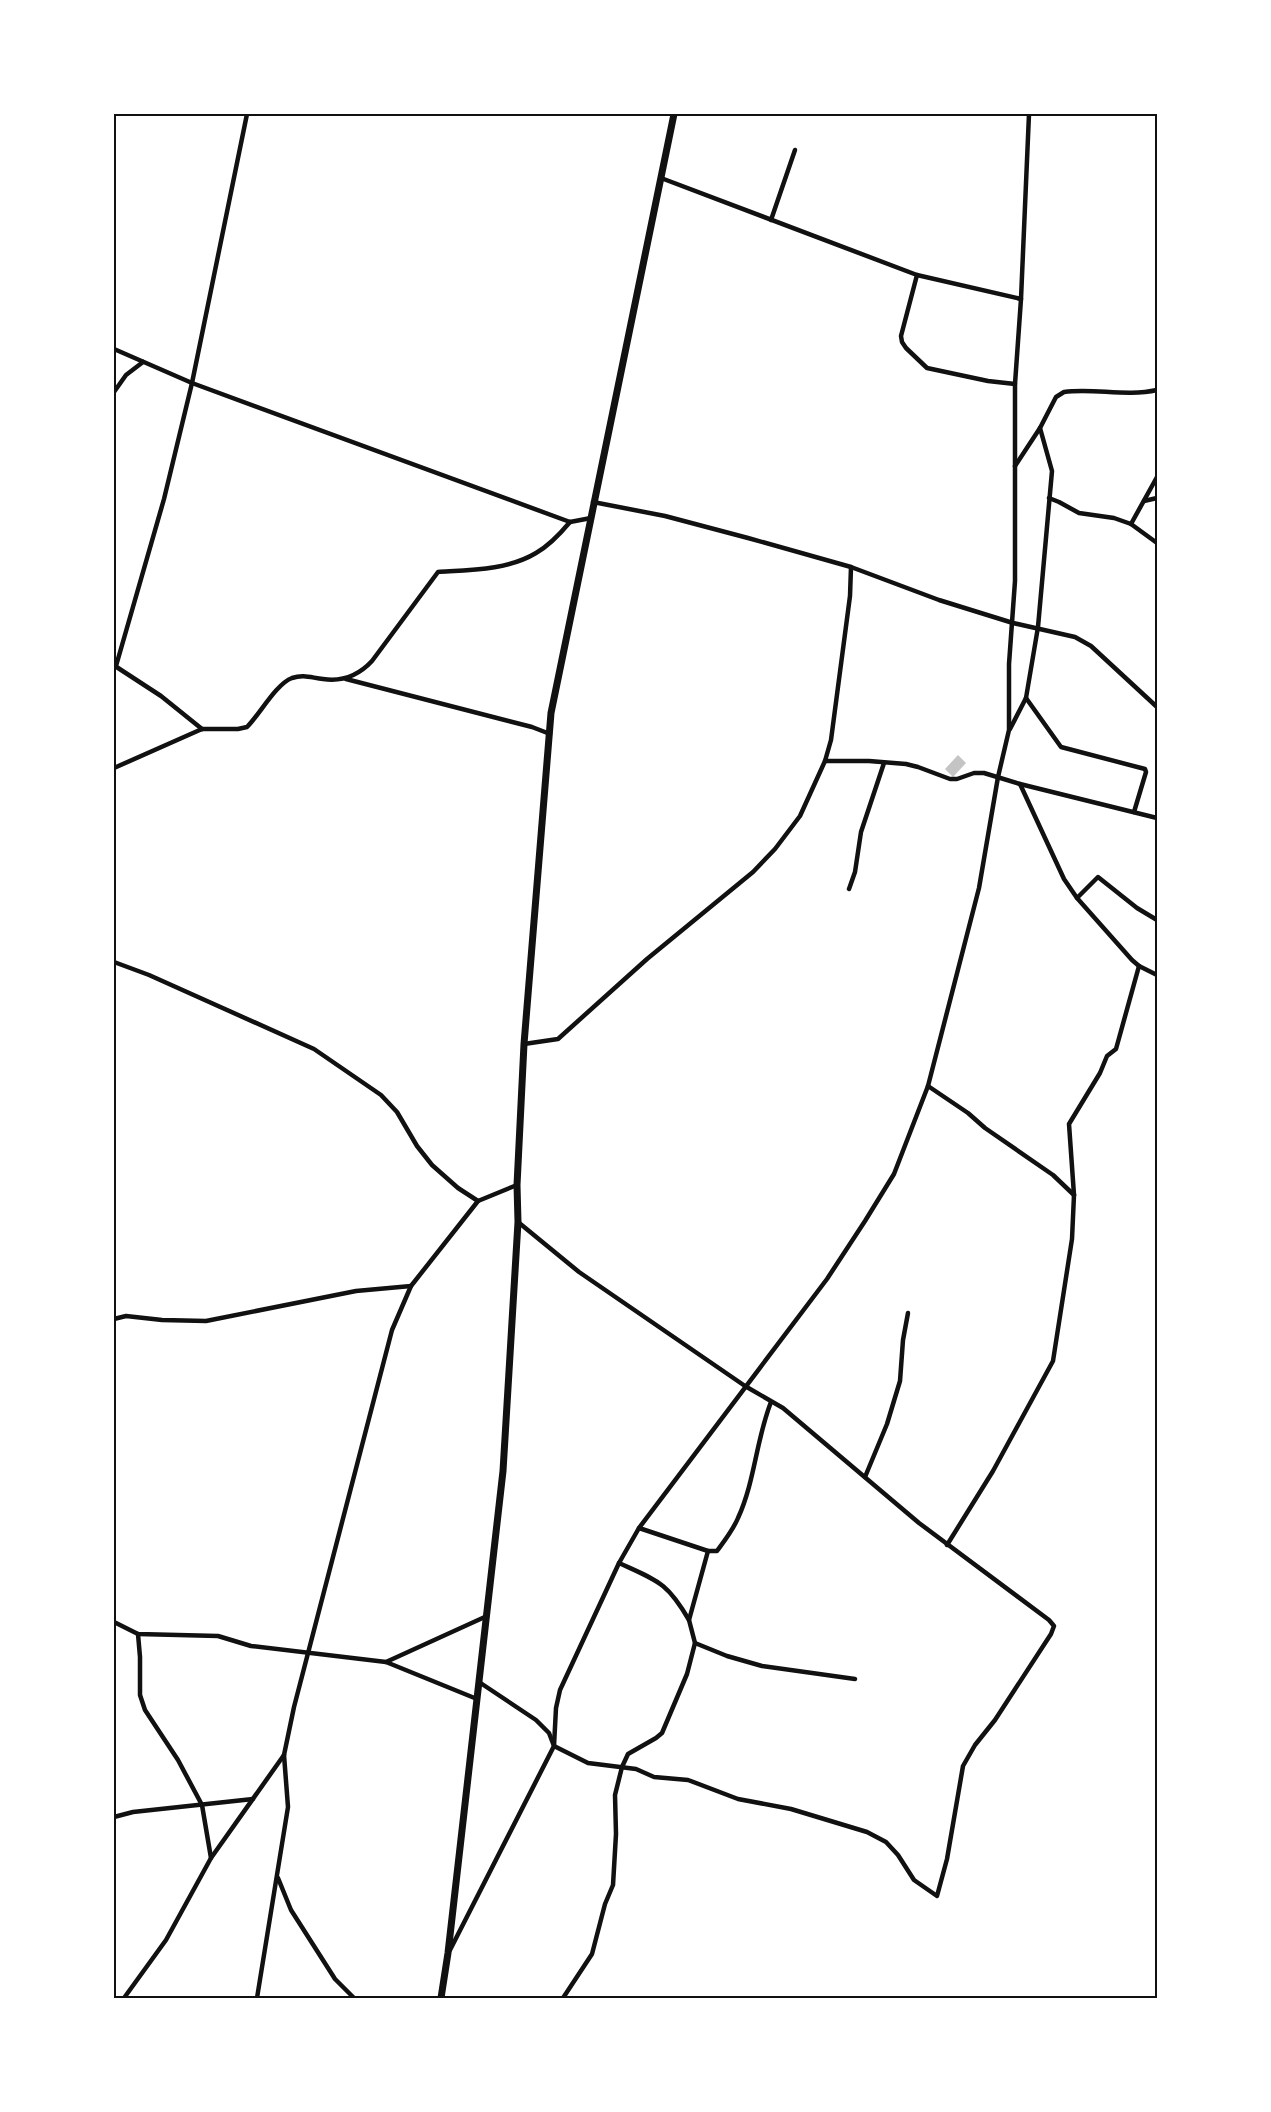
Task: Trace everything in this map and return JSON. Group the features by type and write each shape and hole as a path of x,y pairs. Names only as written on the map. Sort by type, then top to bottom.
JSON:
{"main road":[{"path":"441,1998 448,1953 503,1471 518,1222 517,1186 524,1044 551,713 674,114"}],"street":[{"path":"202,729 161,696 115,666 164,499 192,383 247,114"},
{"path":"448,1953 554,1746 556,1708 560,1690 619,1563 639,1528 827,1279 889,1182 928,1086 979,888 998,777 1009,730 1009,664 1015,581 1015,384 1021,299 1029,114"},
{"path":"771,220 796,150"},
{"path":"660,178 917,275 1021,299"},
{"path":"917,275 901,336 906,348 927,368 1015,384"},
{"path":"114,350 192,383 570,522 591,518"},
{"path":"114,392 126,375 143,362"},
{"path":"1014,467 1040,428 1056,397 1064,392 1120,394 1157,390"},
{"path":"1009,730 1026,698 1038,627 1052,471 1040,428"},
{"path":"1130,524 1157,476"},
{"path":"1049,498 1079,513 1114,518 1130,524 1157,543"},
{"path":"1144,501 1157,498"},
{"path":"593,502 665,516 851,567 939,600 1013,623 1038,627 1083,641 1157,707"},
{"path":"346,679 364,669 372,661 438,572 486,568 511,563 535,554 551,543 570,522"},
{"path":"524,1044 558,1039 647,959 753,872 776,849 800,816 825,762 834,726 843,638 850,596 851,567"},
{"path":"114,768 202,729 238,730 247,727 282,686 290,679 302,676 323,679 346,679 550,734"},
{"path":"1026,698 1061,747 1145,769 1146,772 1134,812"},
{"path":"825,762 884,763 918,767 950,779 984,772 1020,784 1157,818"},
{"path":"849,889 855,872 861,832 884,763"},
{"path":"1020,784 1064,879 1077,898 1132,960 1157,975"},
{"path":"1077,898 1098,877 1137,908 1157,920"},
{"path":"114,962 149,975 314,1049 337,1064 381,1095 397,1112 417,1146 432,1165 458,1188 478,1201"},
{"path":"947,1545 994,1471 1053,1361 1072,1239 1074,1195 1069,1124 1100,1073 1107,1056 1116,1049 1140,966"},
{"path":"928,1086 1053,1175 1074,1195"},
{"path":"257,1998 278,1877 289,1798 284,1755 294,1707 310,1654 388,1342 411,1286 478,1201 517,1186"},
{"path":"479,1682 536,1720 549,1733 554,1746 588,1763 636,1769 654,1777 688,1780 761,1805 790,1809 867,1832 886,1842 898,1855 914,1880 937,1896 947,1859 963,1766 975,1745 1015,1692 1054,1626 1049,1620 947,1545 783,1408 745,1386 579,1272 518,1222"},
{"path":"114,1319 126,1316 162,1320 206,1321 356,1291 411,1286"},
{"path":"865,1477 888,1424 900,1381 903,1340 908,1313"},
{"path":"639,1528 708,1551 717,1551 738,1519 754,1466 761,1428 771,1402"},
{"path":"689,1620 708,1551"},
{"path":"563,1998 592,1954 605,1904 613,1885 616,1843 615,1795 622,1767 628,1754 656,1738 666,1726 687,1674 695,1643 689,1620 676,1598 666,1587 654,1579 619,1563"},
{"path":"386,1662 487,1616"},
{"path":"114,1622 138,1634 218,1636 251,1646 386,1662 477,1699"},
{"path":"138,1634 140,1657 139,1686 145,1710 178,1760 202,1805 211,1858"},
{"path":"695,1643 727,1656 762,1666 856,1680"},
{"path":"124,1998 166,1940 211,1858 284,1755"},
{"path":"114,1817 133,1812 253,1800"},
{"path":"278,1877 291,1910 335,1979 354,1998"}],"building":[{"path":"958,755 966,763 953,777 945,769"}]}
